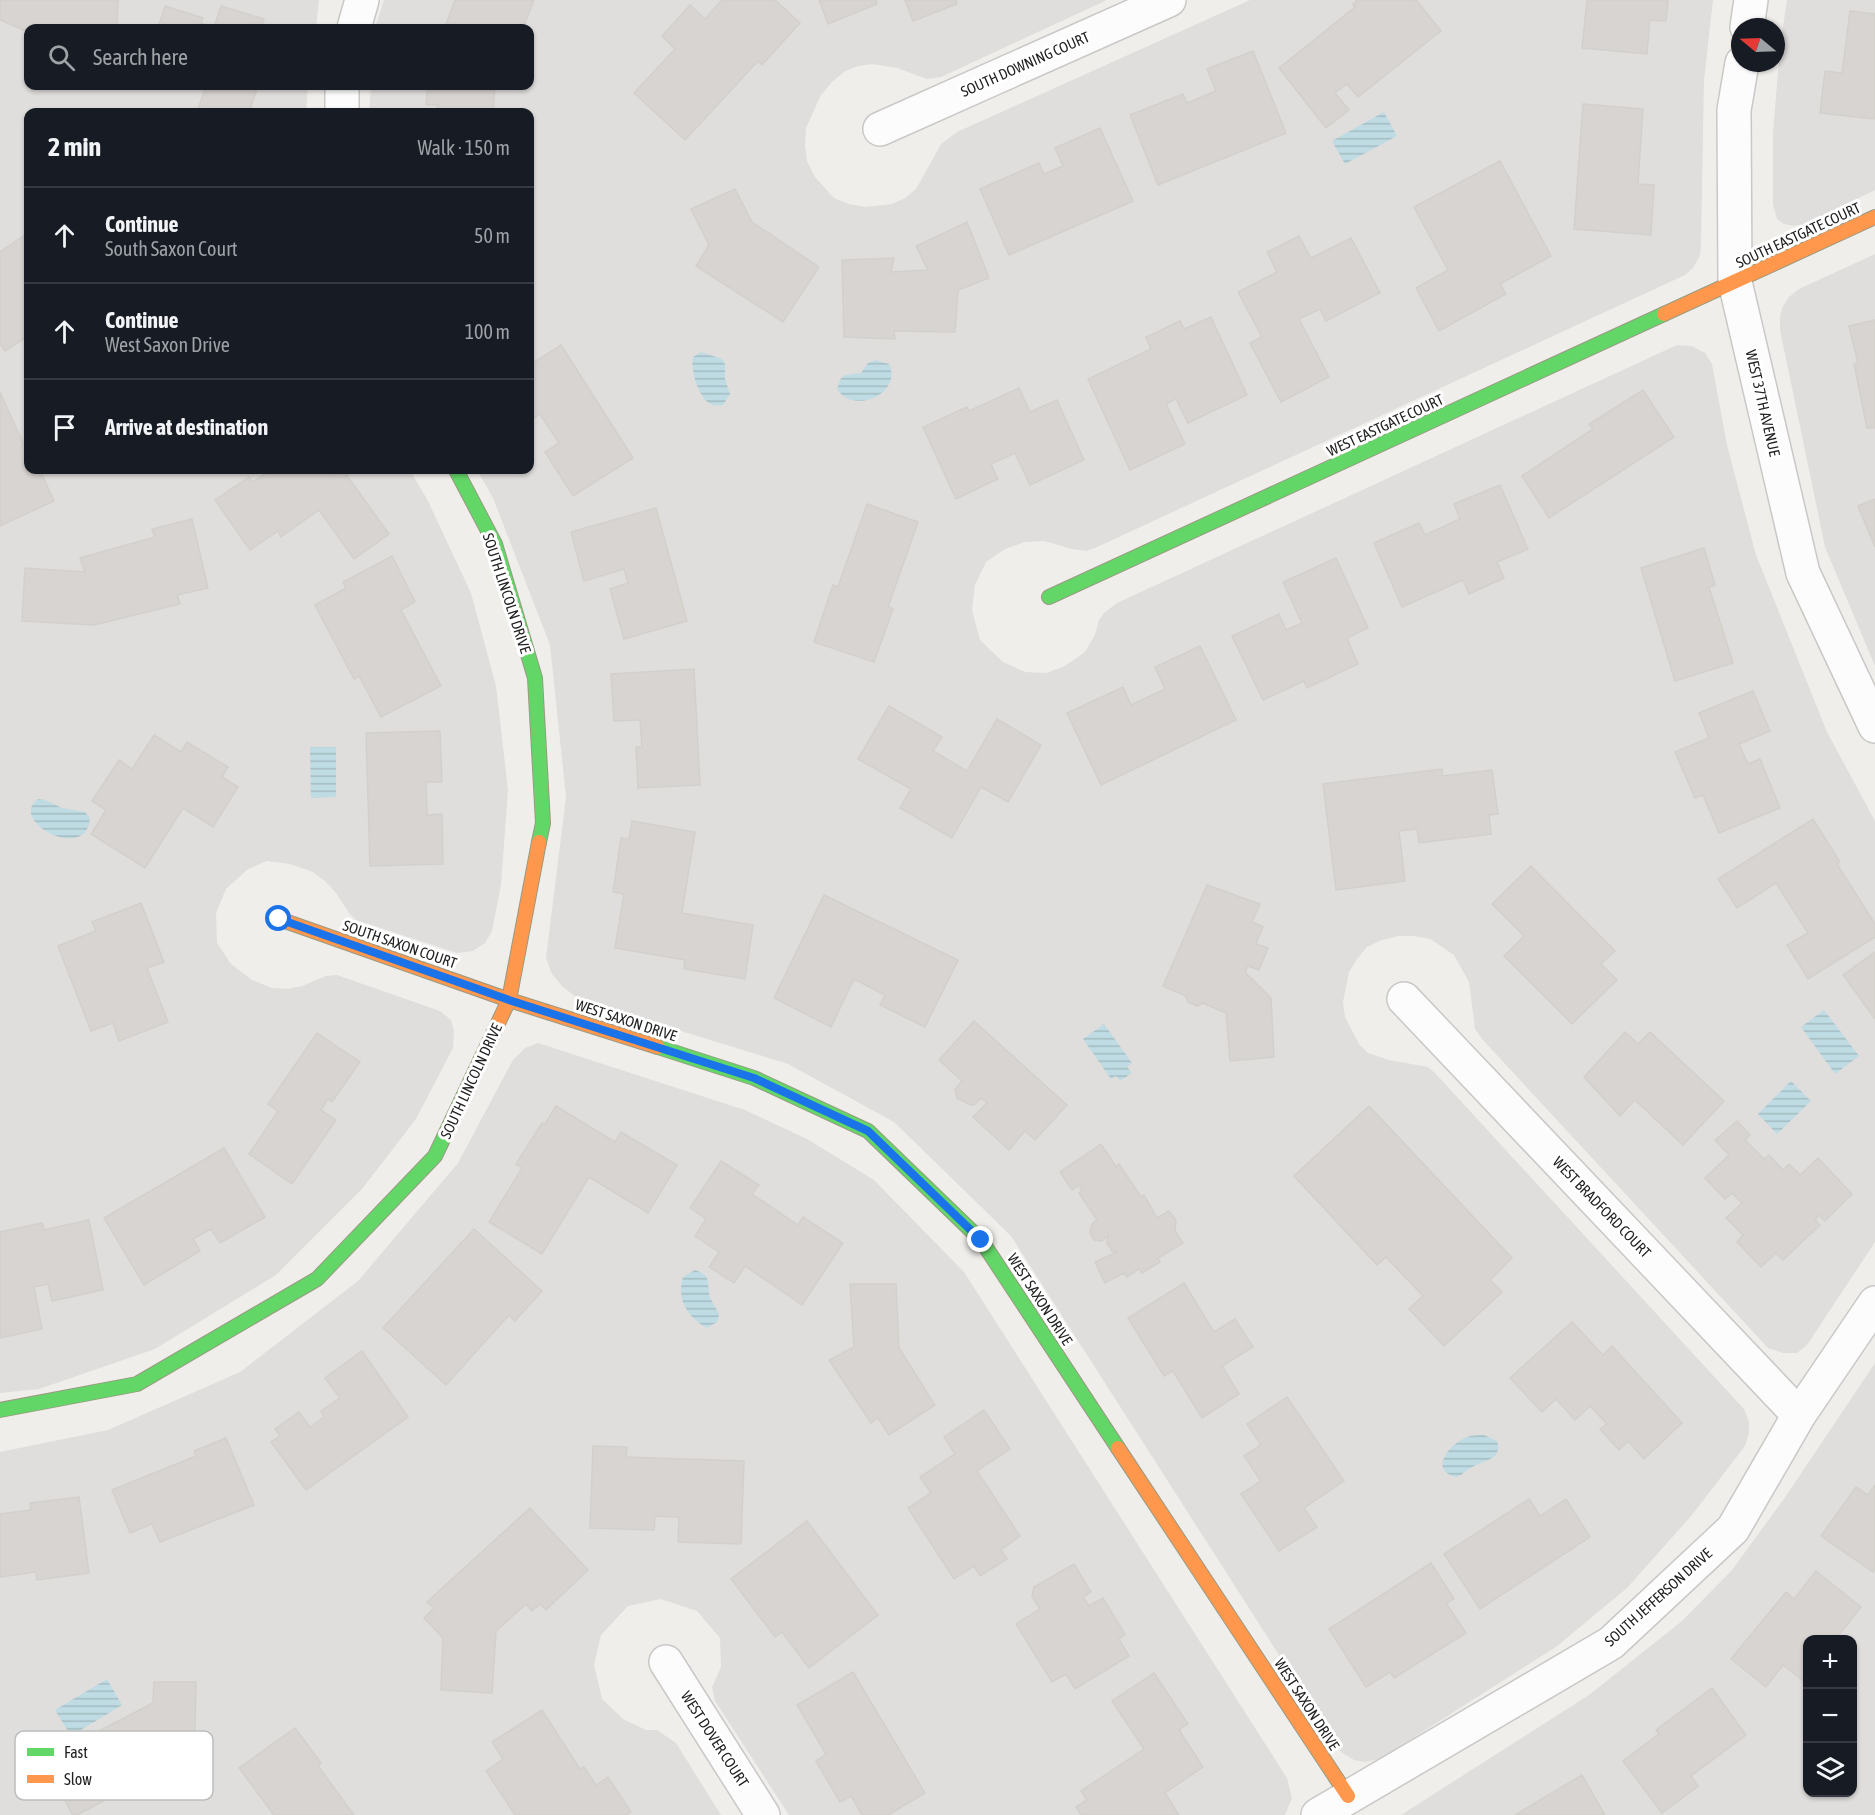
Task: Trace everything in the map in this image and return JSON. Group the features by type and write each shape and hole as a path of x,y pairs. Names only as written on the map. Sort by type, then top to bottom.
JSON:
{"street":[{"path":"355,24 362,0"},
{"name":"SOUTH DOWNING COURT","path":"880,129 1169,0"},
{"path":"1748,18 1751,0"},
{"name":"WEST 37TH AVENUE","path":"1740,72 1734,110 1735,282 1803,573 1875,726"},
{"path":"342,90 342,108"},
{"name":"SOUTH EASTGATE COURT","path":"1735,282 1875,217"},
{"name":"WEST EASTGATE COURT","path":"1049,597 1735,282"},
{"name":"SOUTH LINCOLN DRIVE","path":"0,1410 137,1384 317,1279 435,1156 509,1000 543,823 535,678 495,544 458,474"},
{"name":"SOUTH SAXON COURT","path":"279,919 509,1000"},
{"name":"WEST BRADFORD COURT","path":"1404,999 1799,1415"},
{"name":"WEST SAXON DRIVE","path":"509,1000 754,1078 868,1131 981,1240 1348,1796"},
{"name":"SOUTH JEFFERSON DRIVE","path":"1318,1815 1611,1643 1733,1529 1799,1415 1875,1303"},
{"name":"WEST DOVER COURT","path":"666,1662 763,1815"}],"shaded area":[{"path":"0,0 319,0 316,24 24,24 24,90 308,90 306,108 24,108 24,474 412,474 428,501 471,593 496,686 508,790 501,885 492,931 485,943 473,951 457,953 356,920 326,882 313,872 290,864 267,861 248,869 226,889 216,913 217,943 231,964 252,980 272,988 288,989 326,976 337,975 440,1011 451,1020 454,1031 453,1048 416,1119 362,1189 276,1275 155,1349 39,1389 0,1393"},
{"path":"384,0 1107,0 941,77 927,79 897,68 872,64 858,66 844,72 832,82 821,95 806,128 807,161 815,177 834,198 865,207 892,204 905,198 916,189 941,144 957,132 1250,0 1713,0 1704,80 1700,256 1693,268 1685,275 1095,548 1086,551 1044,541 1025,542 1005,549 986,562 975,585 972,610 980,640 1003,662 1025,672 1046,673 1065,666 1085,652 1095,635 1099,620 1117,603 1677,345 1692,346 1705,353 1712,364 1727,445 1756,555 1827,732 1875,821 1875,1242 1807,1345 1797,1353 1783,1353 1768,1348 1482,1039 1475,1029 1469,982 1454,955 1430,939 1398,936 1382,940 1367,947 1357,959 1349,972 1343,1002 1345,1017 1359,1044 1368,1053 1389,1060 1428,1067 1435,1073 1744,1409 1749,1422 1749,1433 1745,1446 1692,1515 1627,1588 1556,1647 1380,1759 1365,1762 1354,1760 1341,1752 1011,1236 894,1122 788,1064 580,1000 563,987 552,974 546,958 566,797 550,645 493,498 479,474 534,474 534,108 369,108 371,90 534,90 534,24 376,24"},
{"path":"1787,0 1875,0 1875,190 1808,223 1794,226 1784,224 1777,219 1773,205 1773,133 1778,72 1785,72 1784,18"},
{"path":"1875,254 1875,666 1825,547 1780,330 1780,316 1789,297 1799,289"},
{"path":"538,1043 745,1110 807,1139 874,1180 964,1272 1287,1778 1292,1798 1285,1815 789,1815 715,1701 712,1687 721,1667 720,1638 697,1611 661,1599 628,1606 601,1635 594,1665 602,1699 623,1719 646,1730 657,1730 676,1743 721,1815 0,1815 0,1452 108,1430 240,1372 358,1281 458,1163 513,1060 525,1048"},
{"path":"1875,1363 1875,1815 1401,1815 1589,1695 1682,1621 1732,1570 1786,1496"}],"water":[{"path":"1384,112 1397,136 1345,164 1332,141"},
{"path":"701,352 722,359 725,364 725,379 730,394 723,405 716,406 709,403 698,388 692,362 693,357"},
{"path":"875,360 889,364 891,375 889,384 883,392 875,398 854,401 845,397 837,389 841,378 861,373 868,363"},
{"path":"310,747 336,747 336,797 311,798"},
{"path":"38,799 62,808 85,812 90,818 86,831 76,838 64,838 40,827 33,818 31,808"},
{"path":"1824,1010 1859,1056 1835,1074 1801,1027"},
{"path":"1104,1024 1132,1063 1127,1067 1132,1073 1120,1081 1116,1076 1111,1079 1083,1039"},
{"path":"1791,1081 1811,1101 1777,1134 1758,1114"},
{"path":"695,1270 707,1277 710,1297 719,1315 717,1322 707,1328 689,1313 681,1293 683,1277"},
{"path":"1484,1435 1497,1441 1498,1447 1495,1455 1457,1477 1448,1474 1444,1469 1444,1458 1453,1446 1467,1437"},
{"path":"107,1679 122,1705 79,1731 68,1731 55,1710"}],"building":[{"path":"0,0 118,0 117,24 24,24 24,30 0,20"},
{"path":"455,0 534,0 525,24 446,24"},
{"path":"722,0 775,0 800,23 762,65 758,61 685,140 634,93 675,49 662,36 690,5 705,19"},
{"path":"819,0 876,0 877,4 828,24"},
{"path":"905,0 956,0 957,4 913,21"},
{"path":"1357,0 1416,0 1441,31 1358,97 1347,84 1335,93 1349,110 1326,128 1279,68 1355,7 1353,4"},
{"path":"1587,0 1668,0 1666,21 1650,20 1647,54 1582,48"},
{"path":"165,6 203,18 201,23 204,24 159,24"},
{"path":"221,6 264,19 262,24 215,24"},
{"path":"1850,11 1875,14 1875,119 1820,113 1825,71 1842,73"},
{"path":"1253,51 1286,133 1158,185 1130,115 1183,94 1187,103 1216,91 1207,69"},
{"path":"205,90 257,90 250,108 198,108"},
{"path":"428,90 495,90 493,108 438,108 438,105 426,105"},
{"path":"1583,104 1643,109 1638,184 1654,185 1651,235 1574,229"},
{"path":"1100,128 1133,201 1009,255 980,189 1039,163 1044,174 1063,166 1055,148"},
{"path":"1500,161 1551,256 1500,284 1506,294 1439,331 1416,288 1448,270 1414,207"},
{"path":"735,189 752,222 819,267 783,322 696,266 709,245 691,209"},
{"path":"967,222 989,278 958,290 955,332 894,331 895,339 844,337 842,260 894,258 891,272 928,270 916,246"},
{"path":"24,236 24,339 5,351 0,344 0,252"},
{"path":"1299,236 1311,258 1351,238 1380,293 1326,321 1320,309 1299,319 1329,377 1281,402 1250,343 1262,337 1238,292 1277,272 1267,252"},
{"path":"1211,317 1247,395 1188,423 1176,399 1166,404 1185,444 1130,470 1088,379 1151,349 1146,337 1180,321 1184,329"},
{"path":"1875,320 1875,428 1867,428 1854,364 1858,363 1849,326"},
{"path":"561,345 633,458 573,496 545,452 559,443 540,414 534,418 534,362"},
{"path":"1019,388 1030,412 1057,400 1084,460 1030,485 1015,453 991,464 998,479 956,499 923,427 967,407 969,411"},
{"path":"1643,390 1674,437 1549,518 1522,476 1593,429 1589,424"},
{"path":"0,392 24,442 24,474 42,474 54,501 0,526"},
{"path":"265,474 333,474 334,476 346,474 389,534 354,559 319,510 281,537 278,531 250,550 215,500 249,477 253,482"},
{"path":"1500,485 1528,549 1497,562 1504,578 1469,594 1463,580 1402,607 1374,543 1419,523 1425,535 1460,519 1454,504"},
{"path":"1875,499 1875,547 1858,506"},
{"path":"867,504 918,522 888,607 893,609 874,662 814,642 833,585 838,587"},
{"path":"656,508 687,621 624,639 610,589 628,583 624,569 584,581 571,532"},
{"path":"192,519 208,588 177,595 180,604 94,625 22,621 25,568 85,572 80,558 155,537 152,529"},
{"path":"1704,548 1715,585 1709,587 1733,663 1675,681 1641,568"},
{"path":"392,556 415,602 401,610 441,686 381,717 359,676 354,679 315,605 346,588 343,582"},
{"path":"1336,558 1368,628 1347,638 1358,664 1307,688 1304,681 1263,700 1232,636 1279,614 1286,630 1302,623 1283,582"},
{"path":"1200,646 1236,720 1101,785 1067,713 1123,687 1131,705 1165,689 1155,667"},
{"path":"694,669 700,785 638,788 636,747 642,747 640,720 614,721 611,674"},
{"path":"1753,691 1770,731 1739,744 1748,764 1760,759 1780,808 1719,833 1703,795 1695,798 1675,752 1709,738 1699,713"},
{"path":"889,706 942,737 933,751 967,771 997,719 1041,745 1008,802 981,787 952,838 900,808 911,789 858,759"},
{"path":"440,731 442,782 426,782 427,815 442,814 443,864 370,866 366,733"},
{"path":"154,735 181,752 187,742 228,767 222,777 238,787 213,827 183,808 145,868 91,834 106,810 92,801 119,760 132,769"},
{"path":"1442,769 1442,776 1492,770 1498,814 1489,815 1491,834 1419,843 1417,829 1399,831 1405,881 1336,890 1323,784"},
{"path":"1813,819 1840,862 1837,864 1875,924 1875,937 1808,979 1787,945 1808,933 1776,883 1737,908 1718,879"},
{"path":"632,821 695,832 682,913 753,925 745,979 684,969 685,960 615,948 624,894 613,892 621,838 629,839"},
{"path":"1531,866 1615,951 1601,964 1617,980 1572,1024 1504,956 1524,936 1492,904"},
{"path":"1207,885 1260,904 1252,922 1263,927 1256,944 1268,948 1259,970 1248,966 1245,972 1271,998 1274,1057 1230,1061 1226,1013 1203,1003 1197,1006 1188,1002 1186,996 1163,986"},
{"path":"824,895 958,960 925,1027 880,1005 885,995 854,979 831,1027 774,998"},
{"path":"141,903 164,962 147,968 168,1022 119,1041 113,1023 91,1031 58,946 96,931 92,922"},
{"path":"1875,952 1875,1019 1843,975"},
{"path":"974,1021 1067,1105 1035,1140 1025,1131 1009,1150 973,1117 987,1103 981,1098 974,1105 970,1105 957,1098 955,1089 962,1081 939,1060"},
{"path":"1625,1032 1638,1044 1650,1032 1724,1101 1683,1145 1635,1100 1620,1116 1584,1077"},
{"path":"317,1033 360,1062 332,1102 328,1099 321,1110 336,1120 292,1184 249,1154 278,1111 268,1104"},
{"path":"556,1106 615,1142 621,1132 677,1165 648,1213 589,1177 542,1254 489,1222 522,1168 516,1164 542,1123 545,1124"},
{"path":"1369,1106 1512,1258 1490,1280 1502,1292 1444,1346 1409,1309 1423,1296 1386,1257 1377,1265 1294,1176"},
{"path":"1737,1121 1750,1135 1745,1140 1764,1159 1769,1155 1783,1170 1789,1164 1800,1175 1818,1158 1852,1194 1825,1221 1819,1215 1815,1220 1820,1225 1783,1260 1776,1253 1761,1267 1737,1242 1743,1235 1726,1218 1742,1203 1732,1193 1725,1199 1705,1178 1729,1155 1715,1140"},
{"path":"1101,1144 1116,1167 1119,1164 1141,1197 1144,1195 1157,1218 1169,1211 1176,1220 1175,1231 1183,1243 1158,1258 1160,1262 1142,1273 1139,1269 1127,1277 1124,1273 1105,1283 1095,1262 1117,1252 1112,1251 1107,1243 1108,1236 1102,1241 1094,1240 1090,1232 1092,1224 1097,1220 1079,1193 1082,1191 1079,1185 1072,1190 1060,1172"},
{"path":"224,1148 265,1217 220,1243 211,1229 193,1239 200,1251 144,1285 104,1218"},
{"path":"721,1161 759,1185 752,1194 798,1225 803,1217 843,1243 802,1305 745,1266 734,1283 709,1267 719,1252 695,1236 706,1219 690,1208"},
{"path":"89,1220 103,1290 52,1301 48,1284 34,1287 42,1329 0,1338 0,1232 42,1223 44,1230"},
{"path":"474,1229 542,1291 515,1321 509,1315 446,1385 383,1328"},
{"path":"1184,1283 1214,1332 1235,1319 1253,1347 1222,1366 1239,1394 1202,1418 1173,1371 1164,1376 1128,1318"},
{"path":"850,1284 896,1284 899,1348 935,1405 889,1435 878,1418 871,1423 829,1360 854,1347"},
{"path":"1572,1322 1603,1355 1612,1346 1682,1423 1644,1459 1628,1441 1619,1450 1600,1429 1607,1424 1590,1406 1575,1420 1556,1399 1542,1412 1510,1378"},
{"path":"362,1351 408,1417 306,1490 271,1442 280,1436 275,1429 299,1412 310,1427 324,1417 321,1411 340,1398 325,1378"},
{"path":"1287,1397 1344,1481 1304,1508 1317,1527 1279,1551 1241,1494 1261,1481 1244,1456 1261,1445 1247,1424"},
{"path":"984,1410 1010,1449 977,1471 1020,1536 1001,1550 1007,1559 980,1576 974,1566 954,1579 908,1508 931,1493 920,1477 955,1454 944,1437"},
{"path":"226,1438 254,1505 160,1542 152,1524 130,1533 112,1490 196,1456 194,1451"},
{"path":"593,1446 627,1447 626,1457 744,1461 741,1544 678,1542 679,1517 655,1516 654,1530 590,1528"},
{"path":"1875,1485 1875,1569 1873,1572 1821,1536 1856,1487 1868,1495"},
{"path":"79,1497 89,1573 37,1580 36,1572 0,1577 0,1514 31,1510 30,1503"},
{"path":"1529,1499 1540,1516 1566,1499 1590,1537 1480,1609 1444,1554"},
{"path":"530,1508 588,1570 546,1610 540,1604 532,1611 526,1604 496,1631 492,1693 441,1690 443,1638 424,1618 434,1608 427,1602"},
{"path":"807,1521 878,1615 809,1668 782,1632 775,1637 731,1579"},
{"path":"1431,1563 1454,1599 1446,1603 1466,1633 1394,1678 1390,1672 1366,1687 1329,1629"},
{"path":"1074,1564 1091,1592 1083,1597 1089,1606 1103,1598 1125,1634 1119,1639 1129,1656 1075,1689 1066,1674 1052,1682 1016,1624 1040,1609 1032,1596 1034,1587"},
{"path":"1816,1571 1861,1607 1839,1635 1803,1635 1802,1680 1783,1665 1766,1687 1731,1659 1786,1592 1794,1599"},
{"path":"853,1672 925,1793 888,1815 862,1815 851,1796 840,1802 816,1761 826,1754 797,1705"},
{"path":"1154,1673 1188,1724 1179,1730 1203,1767 1165,1793 1179,1815 1081,1815 1076,1807 1087,1800 1081,1791 1144,1749 1112,1701"},
{"path":"154,1682 196,1682 195,1731 99,1731 153,1703"},
{"path":"1712,1688 1746,1735 1691,1776 1698,1786 1662,1813 1623,1761 1659,1734 1656,1730"},
{"path":"542,1710 580,1769 584,1767 596,1785 608,1777 631,1812 626,1815 515,1815 486,1771 503,1759 492,1742"},
{"path":"295,1728 321,1763 318,1766 354,1815 274,1815 239,1768"},
{"path":"1582,1775 1605,1815 1515,1815"},
{"path":"65,1800 105,1800 77,1815 73,1815"}],"traffic: fast":[{"path":"1049,597 1664,314"},
{"path":"458,474 495,544 535,678 543,823 539,842"},
{"path":"658,1047 754,1078 868,1131 981,1240 1118,1448"},
{"path":"0,1410 137,1384 317,1279 435,1156 480,1061"}],"traffic: slow":[{"path":"1664,314 1875,217"},
{"path":"480,1061 509,1000 539,842"},
{"path":"279,919 509,1000 658,1047"},
{"path":"1118,1448 1348,1796"}],"route":[{"path":"279,919 509,1000 754,1078 868,1131 981,1240"}]}
